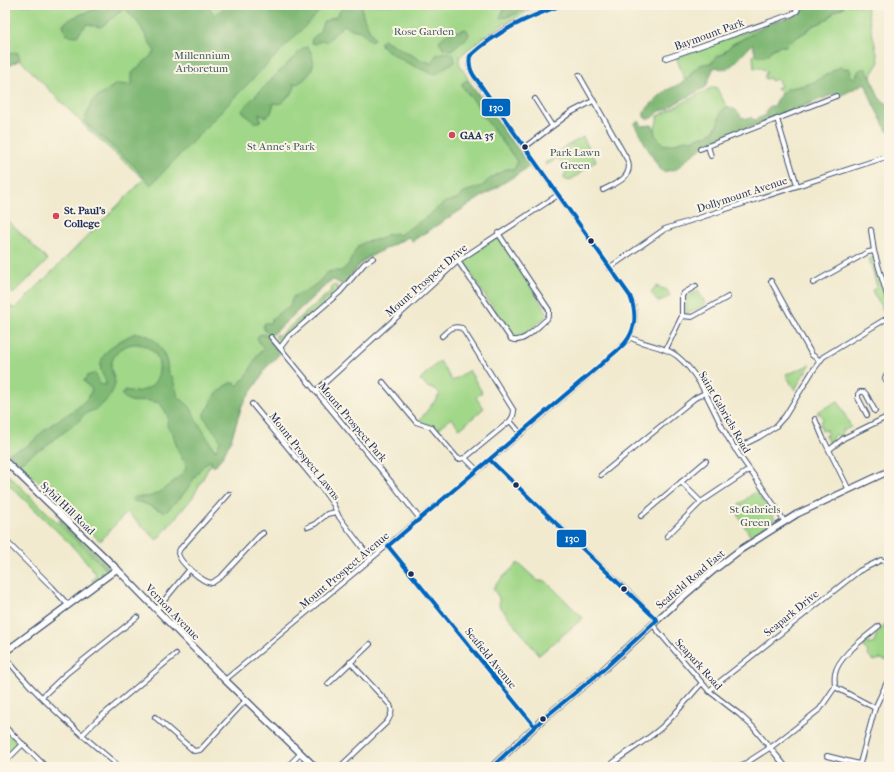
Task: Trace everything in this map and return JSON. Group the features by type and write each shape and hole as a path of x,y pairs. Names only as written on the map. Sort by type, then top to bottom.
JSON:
{"street":[{"path":"562,5 508,26 475,50 468,61 471,71 630,296 634,306 634,324 630,337"},
{"name":"Baymount Park","path":"666,58 792,14 797,11 799,5"},
{"path":"579,75 628,161 630,168 625,177 603,190"},
{"path":"700,149 836,96"},
{"path":"535,99 552,126"},
{"path":"525,146 570,113 593,101"},
{"path":"824,101 826,106"},
{"path":"776,119 797,185"},
{"path":"708,146 711,156"},
{"name":"Dollymount Avenue","path":"609,268 665,229 889,156"},
{"name":"Mount Prospect Drive","path":"316,391 458,261 498,233 558,195"},
{"path":"871,230 874,251 889,302"},
{"path":"458,261 511,339 522,340 547,319 549,310 498,233"},
{"path":"813,283 868,252 874,251"},
{"path":"280,348 289,336 340,292 364,264 374,258"},
{"path":"771,281 812,355 819,360"},
{"path":"666,349 682,316 682,296 684,293 696,286"},
{"path":"682,316 692,317 728,297"},
{"path":"735,449 775,427 786,416 819,360 889,317"},
{"path":"383,382 416,422 431,427 458,458 465,458 510,421 514,411 462,328 457,326 451,327 442,336"},
{"name":"Mount Prospect Park","path":"271,337 420,519"},
{"name":"Saint Gabriels Road","path":"630,337 638,342 666,349 686,364 705,392 728,439 784,521"},
{"name":"Mount Prospect Avenue","path":"225,680 521,434 608,359 630,337"},
{"path":"889,373 885,378 889,386"},
{"path":"601,475 695,398 705,392"},
{"path":"867,415 858,396 860,392 864,392 866,394 875,410"},
{"name":"Mount Prospect Lawns","path":"252,404 323,490 333,504 336,512 371,559"},
{"path":"829,450 844,438 889,416"},
{"path":"815,419 849,490"},
{"path":"510,421 521,434"},
{"path":"465,458 475,468"},
{"name":"Seapark Road","path":"490,460 637,600 709,691 753,727 786,767"},
{"name":"Sybil Hill Road","path":"5,461 117,569"},
{"path":"641,516 706,461"},
{"path":"667,536 701,502 749,470"},
{"name":"Seafield Road East","path":"492,767 536,726 603,670 719,566 740,550 784,521 889,471"},
{"path":"681,482 701,502"},
{"path":"229,494 180,549 178,557 205,581 209,583 214,582 222,576 263,533"},
{"path":"308,527 315,524 327,514 336,512"},
{"path":"5,540 68,605"},
{"name":"Seafield Avenue","path":"388,546 536,726"},
{"name":"Seapark Drive","path":"709,691 859,571 881,560 889,563"},
{"path":"5,652 117,569"},
{"name":"Vernon Avenue","path":"117,569 225,680 315,767"},
{"path":"157,609 190,569"},
{"path":"42,697 66,674 137,617"},
{"path":"740,767 770,747 820,709 835,687 835,674 838,664 855,646 880,626"},
{"path":"328,684 370,644"},
{"path":"82,735 97,720 176,654"},
{"path":"5,657 42,697 82,735 120,767"},
{"path":"340,767 387,722 392,711 390,705 350,662"},
{"path":"827,756 859,766 875,708 889,678"},
{"path":"609,766 620,757 644,742 662,726 702,683"},
{"path":"835,687 875,708"},
{"path":"156,717 194,751 200,750 246,700"},
{"path":"5,727 46,767"},
{"path":"5,762 22,744"},
{"path":"287,767 301,753"}],"green space":[{"name":"St Anne's Park","path":"5,5 534,5 517,18 487,34 460,56 459,59 460,65 468,80 530,166 412,241 408,237 369,257 362,262 344,284 342,285 334,280 330,281 269,337 280,353 264,370 263,374 242,405 230,443 221,458 214,467 211,464 193,497 157,540 127,512 100,541 5,450 5,301 14,309 19,305 144,179 90,131 20,60 5,68"},
{"name":"Millennium Arboretum","path":"99,5 208,5 214,15 229,5 326,5 151,185 133,165 84,122 92,101 116,84 132,85 132,73 155,52 139,24 125,8 101,27 87,24 77,36 66,35 63,24 74,17 98,8"},
{"path":"344,5 362,5 364,18 374,39 371,41 360,31 344,25 327,42 320,41 316,44 312,43 311,40 320,31 323,22 337,16"},
{"path":"512,5 529,5 516,14 500,18 504,9 512,9"},
{"path":"817,5 844,5 844,7 834,12 829,18 812,26 786,46 779,46 771,50 766,55 762,56 755,54 753,44 735,63 727,68 720,69 716,67 713,69 706,87 668,109 660,111 654,117 647,119 644,117 644,112 664,92 682,83 699,66 707,63 711,64 717,56 723,54 731,45 769,23 791,17 807,8"},
{"path":"844,5 866,5 879,62 871,77 865,68 855,79 850,76 850,69 836,69 814,82 786,89 780,95 781,92 777,88 781,86 777,79 771,81 770,78 765,79 765,74 767,72 761,68 754,68 753,56 755,54 759,57 779,46 786,46 791,41 809,30 812,26 829,18 834,12"},
{"path":"764,27 731,45 723,54 714,59 711,64 702,65 696,68 685,81 676,57 738,34"},
{"path":"465,29 469,34 467,38 451,50 444,49 439,41 449,32"},
{"path":"383,39 419,59 431,63 436,55 446,52 454,56 455,62 447,66 439,73 434,74 393,54 381,45 381,41"},
{"path":"308,47 313,58 310,73 297,84 293,83 295,87 292,93 280,104 274,103 271,113 268,116 265,117 259,114 261,120 259,122 254,122 242,111 248,103 303,48"},
{"path":"13,52 18,53 20,59 5,68 5,57"},
{"path":"840,67 845,69 848,68 851,72 849,74 855,79 859,70 865,68 871,77 879,98 889,105 889,133 873,104 865,83 842,95 840,99 837,93 703,147 688,158 677,169 663,172 653,158 634,124 636,122 640,122 642,126 652,125 655,129 655,135 665,145 686,140 693,140 702,136 707,136 716,128 723,109 732,108 740,114 741,117 748,119 751,117 754,120 766,115 766,110 770,106 775,106 776,100 786,89 814,82"},
{"path":"468,80 530,166 412,241 408,237 369,257 362,262 343,285 334,280 330,281 271,336 265,331 263,326 265,323 270,323 283,310 289,308 293,297 313,287 325,274 341,271 348,265 358,246 365,242 380,239 386,235 396,233 399,235 424,219 445,202 456,199 467,191 482,186 491,178 506,169 515,169 517,162 514,157 462,85 462,83"},
{"path":"716,87 727,107 722,112 716,127 707,136 701,136 693,140 680,142 673,145 665,145 655,135 658,116 711,88"},
{"name":"Park Lawn Green","path":"583,137 596,161 569,181 564,179 566,172 558,158 546,165 545,163 558,155 561,149"},
{"path":"5,218 48,260 13,294 5,286"},
{"path":"498,238 547,312 546,317 521,338 514,339 512,337 464,263 466,258 494,239"},
{"path":"869,258 873,259 875,262 889,311 886,315 872,291 877,287"},
{"path":"335,285 338,287 337,291 280,341 276,339 277,334 279,336 332,290 331,287"},
{"path":"656,286 667,290 670,296 658,302 651,292"},
{"path":"698,290 706,304 689,313 686,313 686,298"},
{"path":"136,333 148,336 160,347 165,357 168,373 172,377 178,397 192,410 196,420 215,451 220,442 219,438 204,417 204,413 210,406 212,399 219,391 223,390 223,387 230,383 235,383 238,386 242,380 245,379 258,354 264,348 257,338 259,335 262,334 268,336 280,353 264,370 263,374 242,405 230,443 221,458 214,467 211,464 211,460 203,466 196,474 183,495 167,511 164,512 143,503 133,501 132,498 152,496 174,481 186,469 186,463 179,453 173,434 167,426 168,416 160,403 145,400 132,401 126,399 122,394 125,390 138,391 148,388 155,381 159,373 159,363 155,354 148,348 137,344 131,344 116,354 111,363 115,383 112,392 105,402 96,409 85,414 76,424 45,447 19,463 8,453 29,445 48,427 84,402 92,390 84,381 87,376 95,373 99,384 106,385 101,370 103,357 118,342"},
{"path":"440,361 452,381 469,370 482,392 476,398 484,408 460,429 451,418 437,430 431,425 419,421 440,394 434,388 429,388 420,380"},
{"path":"810,365 795,390 786,375"},
{"path":"838,401 851,427 842,431 843,434 841,436 836,434 832,437 833,441 830,444 825,436 828,434 826,430 822,431 821,428 820,423 823,420 820,413 818,414 817,412"},
{"path":"5,472 108,571 93,582 92,580 96,575 92,568 70,544 5,481"},
{"name":"St Gabriels Green","path":"756,491 775,519 751,537 738,515 741,512 739,505"},
{"path":"59,519 64,522 108,565 109,570 61,524"},
{"path":"518,563 538,581 546,581 583,618 539,655 499,605 499,598 493,588"},
{"path":"889,620 889,661 880,659 874,661 868,655 868,652 861,643 871,634 868,645 874,643 876,635"},
{"path":"5,731 17,742 16,746 5,756"}],"transit line":[{"name":"130","path":"535,727 388,546 619,349 629,338 634,325 634,311 630,296 475,77 470,66 470,56 491,39 525,20 562,5"},
{"name":"130","path":"490,460 657,620 603,670 544,718 492,767"}],"place":[{"name":"GAA 35","path":"452,135"},
{"name":"St. Paul's College","path":"56,216"}],"park label":[{"name":"Rose Garden","path":"424,31"}]}
